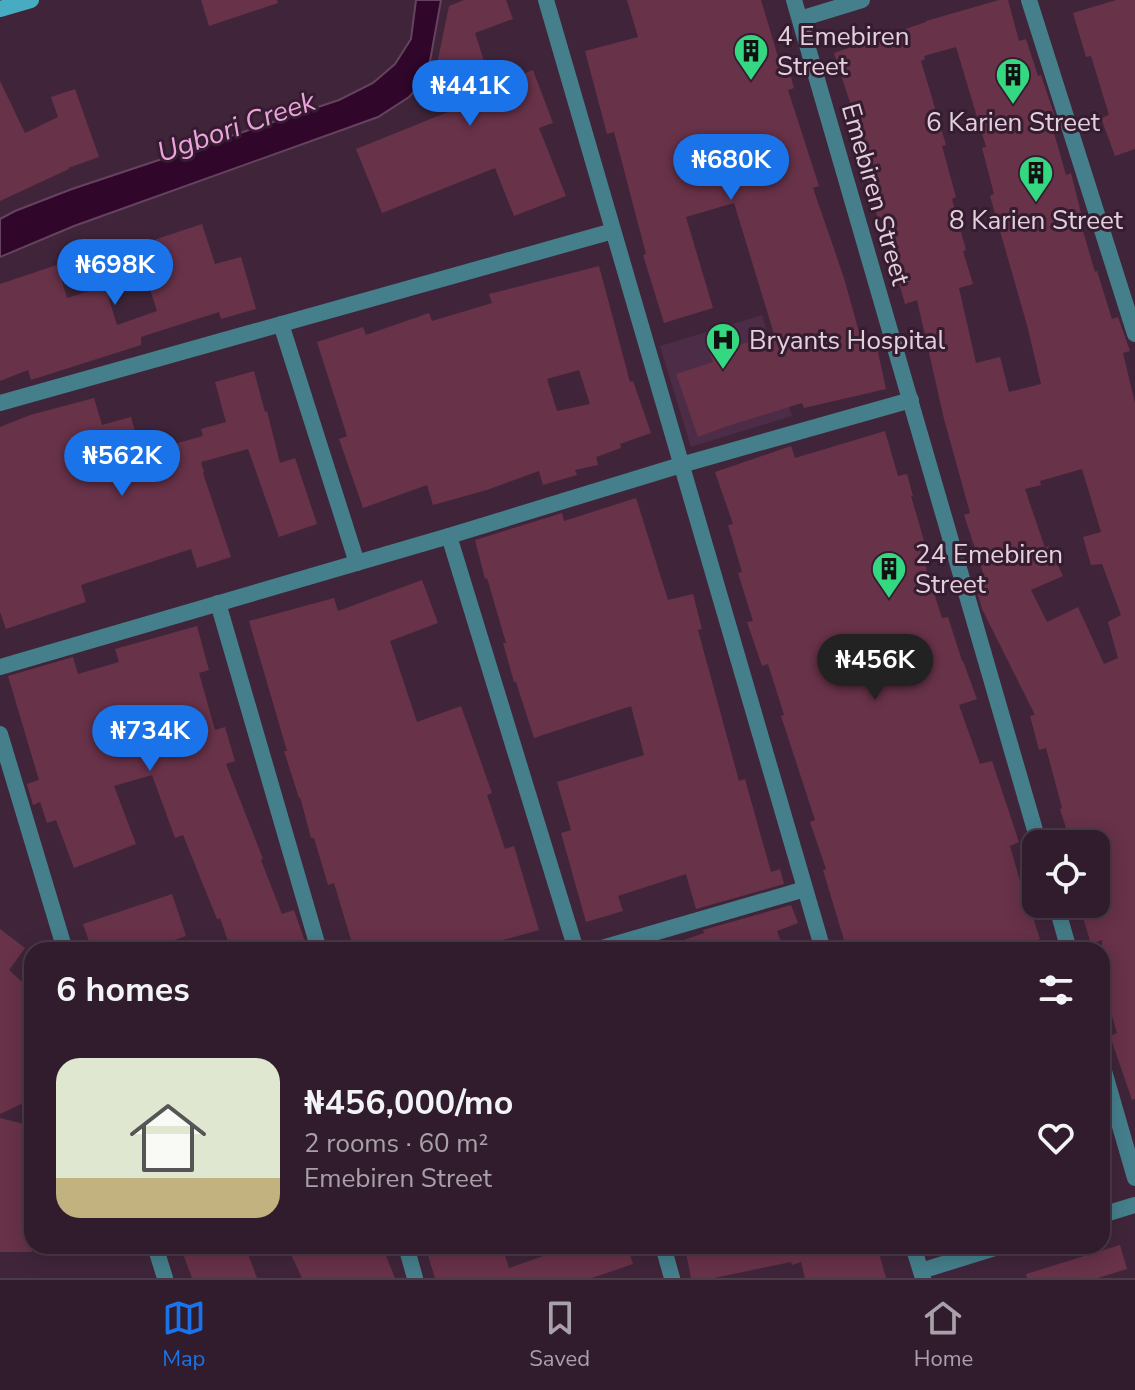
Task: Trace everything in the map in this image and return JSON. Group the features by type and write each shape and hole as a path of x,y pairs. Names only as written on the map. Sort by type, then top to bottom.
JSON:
{"main road":[{"path":"0,9 31,0"}],"street":[{"path":"546,0 821,942"},
{"name":"Emebiren Street","path":"794,0 1035,830"},
{"path":"800,19 862,0"},
{"path":"1029,0 1135,334"},
{"path":"0,403 613,231"},
{"path":"281,324 357,563"},
{"path":"0,667 911,400"},
{"path":"449,536 574,942"},
{"path":"218,603 317,942"},
{"path":"0,734 63,942"},
{"path":"623,942 805,889"},
{"path":"1060,918 1067,942"},
{"path":"1110,1092 1135,1178"},
{"path":"1110,1213 1135,1205"},
{"path":"158,1254 165,1278"},
{"path":"408,1254 415,1278"},
{"path":"665,1254 672,1278"},
{"path":"916,1254 922,1274 978,1254"}],"shaded area":[{"path":"416,0 441,0 427,78 409,97 378,117 74,226 0,257 0,219 15,211 339,100 373,83 395,64 411,39"},
{"name":"Bryants Hospital","path":"762,315 792,416 691,447 660,346"}],"building":[{"path":"201,0 277,0 278,3 209,26"},
{"path":"464,0 506,0 513,19 475,33 492,86 533,70 553,123 539,128 566,196 514,216 495,168 382,213 356,149 453,110 438,59 449,6"},
{"path":"627,0 761,0 778,57 785,55 794,88 788,90 819,186 813,188 844,278 864,350 877,347 886,389 804,408 802,403 698,437 676,374 713,362 710,354 774,334 734,203 686,217 713,308 664,323 643,255 646,254 614,132 607,134 585,51 638,37"},
{"path":"1008,0 1019,41 1026,39 1055,117 1050,119 1066,175 1071,173 1081,213 1078,214 1095,272 1112,319 1118,317 1130,351 1123,353 1135,403 1135,1099 1132,1100 1110,1036 1117,1033 1110,1009 1110,942 1090,942 1083,918 1110,918 1110,830 1067,830 1046,748 1039,750 1030,716 1035,715 982,609 974,581 984,576 964,515 970,513 944,419 917,300 905,304 881,218 878,219 851,130 858,127 834,53 926,21","holes":["956,47 986,147 982,148 994,194 990,196 1041,384 1009,392 1000,357 976,363 959,288 973,284 952,199 956,197 942,146 946,145 921,61 925,59 924,56","1082,469 1101,532 1083,537 1091,565 1102,564 1121,615 1108,622 1118,658 1104,664 1078,607 1047,622 1031,590 1063,576 1049,546 1045,548 1025,489 1041,485 1040,481"]},
{"path":"1116,0 1135,0 1135,149 1115,156 1101,118 1109,115 1091,56 1086,57 1073,13"},
{"path":"0,81 25,133 58,117 51,97 75,89 99,157 68,168 0,201"},
{"path":"202,224 215,264 241,257 256,309 221,319 219,312 141,337 141,345 31,380 28,370 0,381 0,284 57,265 67,298 105,286 117,325 157,311 136,246"},
{"path":"599,266 630,382 633,381 651,433 596,457 598,465 575,470 577,475 543,485 539,471 433,505 427,485 363,508 339,439 347,436 317,342 363,327 366,335 429,313 432,321 492,303 489,294","holes":["579,370 590,404 557,411 547,379"]},
{"path":"254,371 280,463 295,458 317,524 279,537 248,449 201,462 231,557 197,568 191,549 81,585 86,602 6,629 0,612 0,427 30,415 94,398 102,425 131,417 141,453 203,436 201,429 226,422 215,382"},
{"path":"885,431 898,476 907,474 925,544 919,546 942,618 948,617 977,699 959,705 980,764 992,761 1019,842 1010,846 1022,888 1022,918 1033,918 1040,939 1031,942 845,942 810,822 815,820 781,716 784,715 768,664 762,666 747,622 753,621 738,573 742,572 728,525 733,524 715,472 791,446 795,458"},
{"path":"636,498 668,600 693,594 702,629 698,630 739,781 745,779 771,872 780,869 784,884 696,909 686,874 618,896 623,911 586,922 561,833 571,830 557,782 644,755 631,706 534,738 514,682 503,643 506,643 475,540 562,513 564,521"},
{"path":"422,580 438,623 390,641 417,722 461,706 492,793 487,795 505,849 514,846 539,930 496,942 352,942 334,883 328,885 314,838 311,838 249,621 334,598 338,611"},
{"path":"197,626 209,670 199,673 215,730 225,727 235,761 226,764 282,914 294,910 305,942 228,942 183,835 175,838 152,775 114,786 136,844 74,868 56,820 47,823 40,802 33,805 27,784 39,780 8,676 73,657 78,674 119,662 115,649"},
{"path":"172,894 186,936 169,942 89,942 83,924"},
{"path":"791,905 798,923 777,931 781,942 678,942 704,933 703,930"},
{"path":"0,929 24,947 9,970 24,984 24,1103 0,1114"},
{"path":"0,1118 24,1124 24,1252 0,1252"},
{"path":"1120,1245 1127,1269 1098,1278 1027,1278 1026,1274 1091,1254 1110,1254 1110,1248"},
{"path":"183,1254 248,1254 257,1278 192,1278"},
{"path":"291,1254 385,1254 395,1278 302,1278"},
{"path":"428,1254 505,1254 509,1268 549,1254 630,1254 633,1264 592,1278 435,1278"},
{"path":"686,1254 879,1254 886,1278 805,1278 801,1262 792,1265 791,1262 714,1278 691,1278"}],"place":[{"name":"4 Emebiren Street","path":"751,82"},
{"name":"6 Karien Street","path":"1013,106"},
{"name":"8 Karien Street","path":"1036,204"},
{"name":"Bryants Hospital","path":"723,371"},
{"name":"24 Emebiren Street","path":"889,600"}],"water label":[{"name":"Ugbori Creek","path":"236,126"}]}
